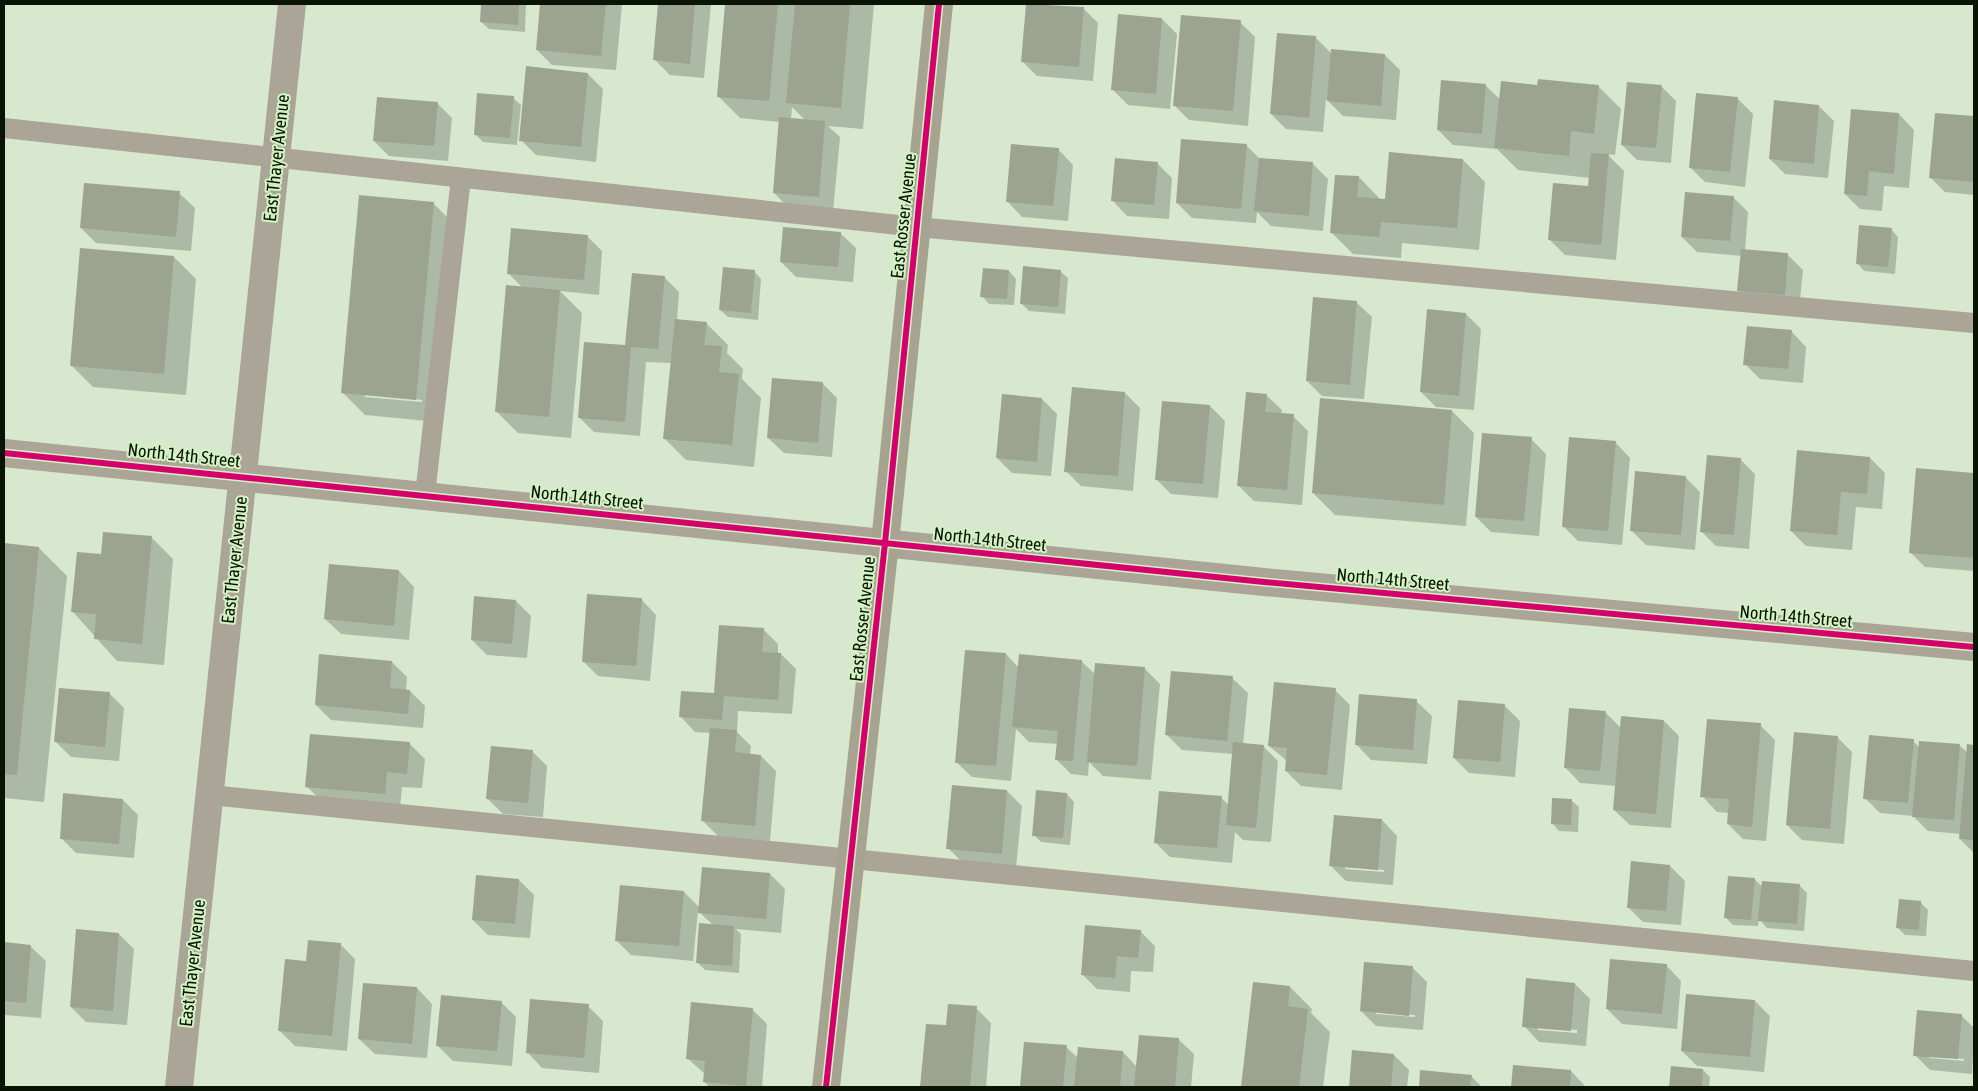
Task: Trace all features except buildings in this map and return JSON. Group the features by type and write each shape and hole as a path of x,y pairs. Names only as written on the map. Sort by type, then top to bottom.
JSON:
{"street":[{"name":"East Thayer Avenue","path":"179,1087 292,4"},
{"name":"East Rosser Avenue","path":"826,1087 885,543 939,4"},
{"name":"North 14th Street","path":"4,453 1273,583 1974,647"}],"lane":[{"path":"4,128 917,227 1974,323"},
{"path":"425,495 461,178"},
{"path":"210,795 1974,971"}],"cycle path":[{"path":"826,1087 885,543 939,4"},
{"path":"4,453 1264,582 1974,647"}]}
